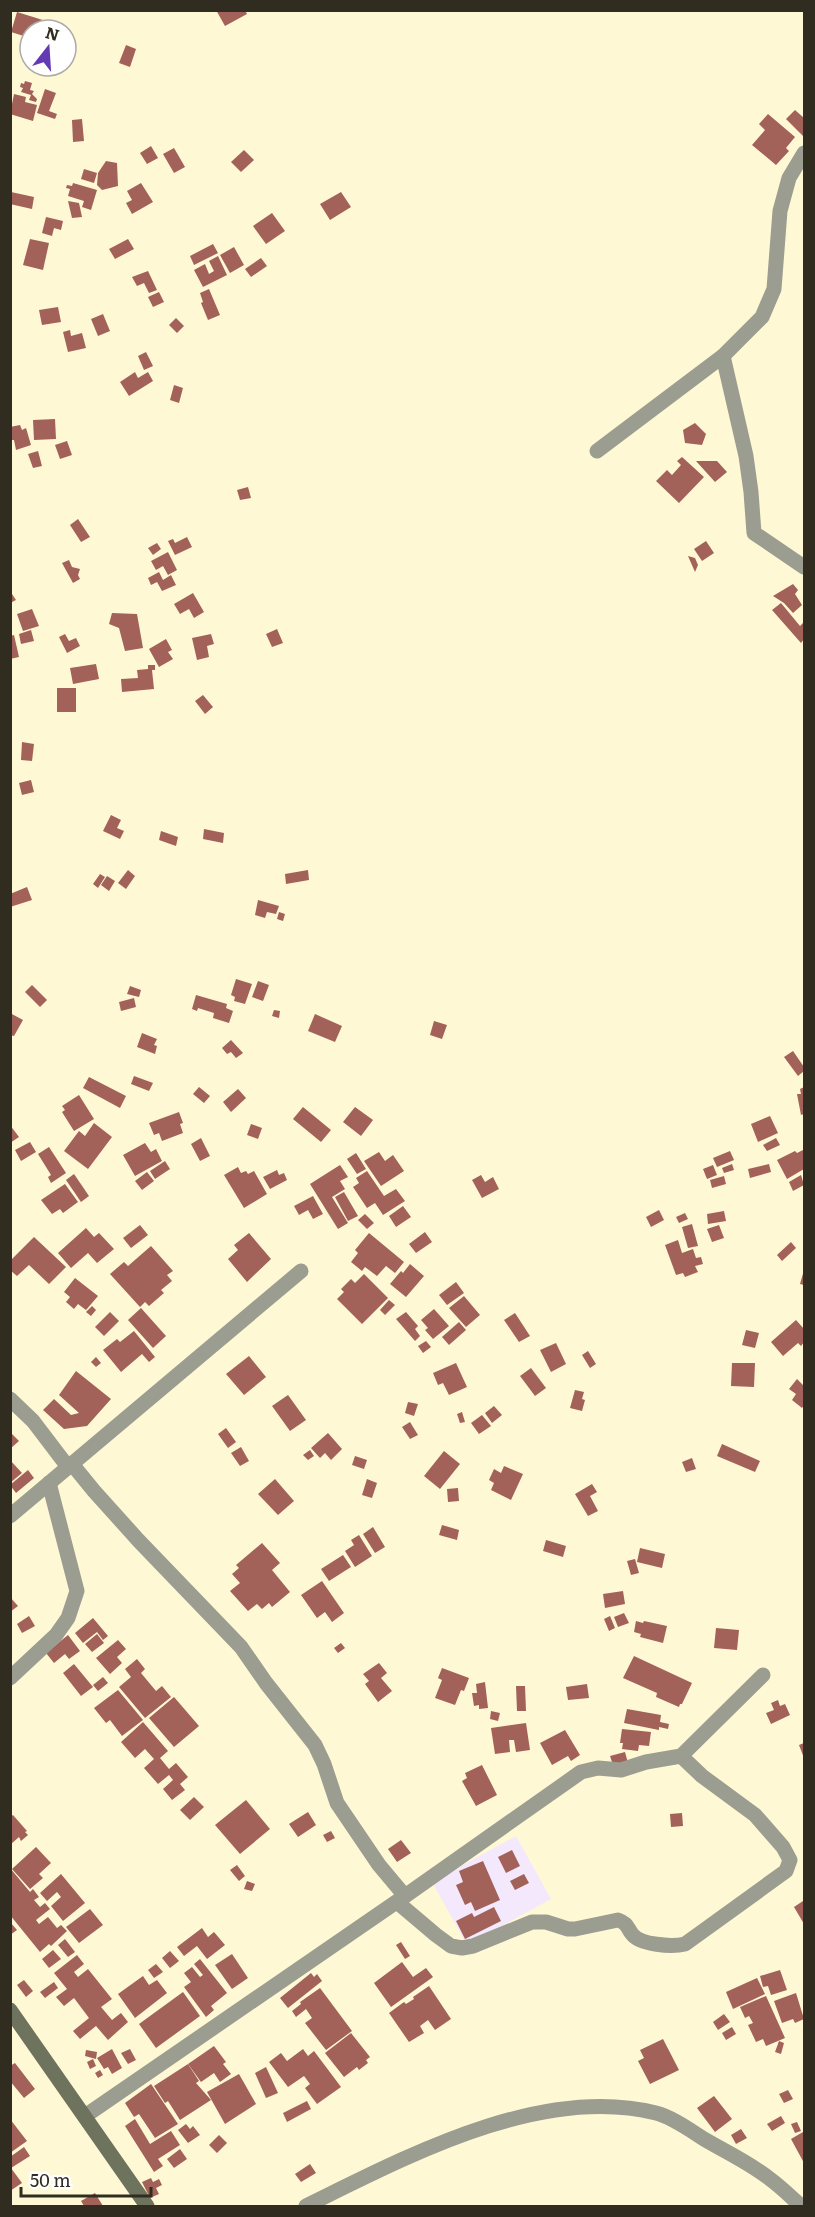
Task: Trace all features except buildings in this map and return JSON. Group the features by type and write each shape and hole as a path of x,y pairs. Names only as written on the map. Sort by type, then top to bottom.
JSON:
{"street":[{"path":"597,451 723,356 762,316 774,289 780,211 789,178 804,153"},
{"path":"723,356 746,456 754,533 804,567"},
{"path":"10,1516 301,1271"},
{"path":"10,1399 33,1421 70,1466 139,1541 241,1647 266,1683 315,1744 337,1803 401,1899 436,1935 451,1946 462,1948 473,1946 532,1922 546,1922 568,1929 576,1929 618,1920 628,1926 637,1938 664,1946 685,1944 786,1871 790,1860 783,1847 755,1815 702,1776 681,1756"},
{"path":"10,1678 56,1635 68,1618 77,1591 49,1483"},
{"path":"85,2116 401,1899 580,1772 598,1768 621,1770 646,1762 681,1756 763,1675"},
{"path":"10,2010 147,2206"},
{"path":"306,2206 400,2160 487,2127 568,2108 621,2108 657,2114 692,2131 771,2179 801,2206"}],"shaded area":[{"path":"516,1836 551,1899 467,1945 432,1882"}]}
